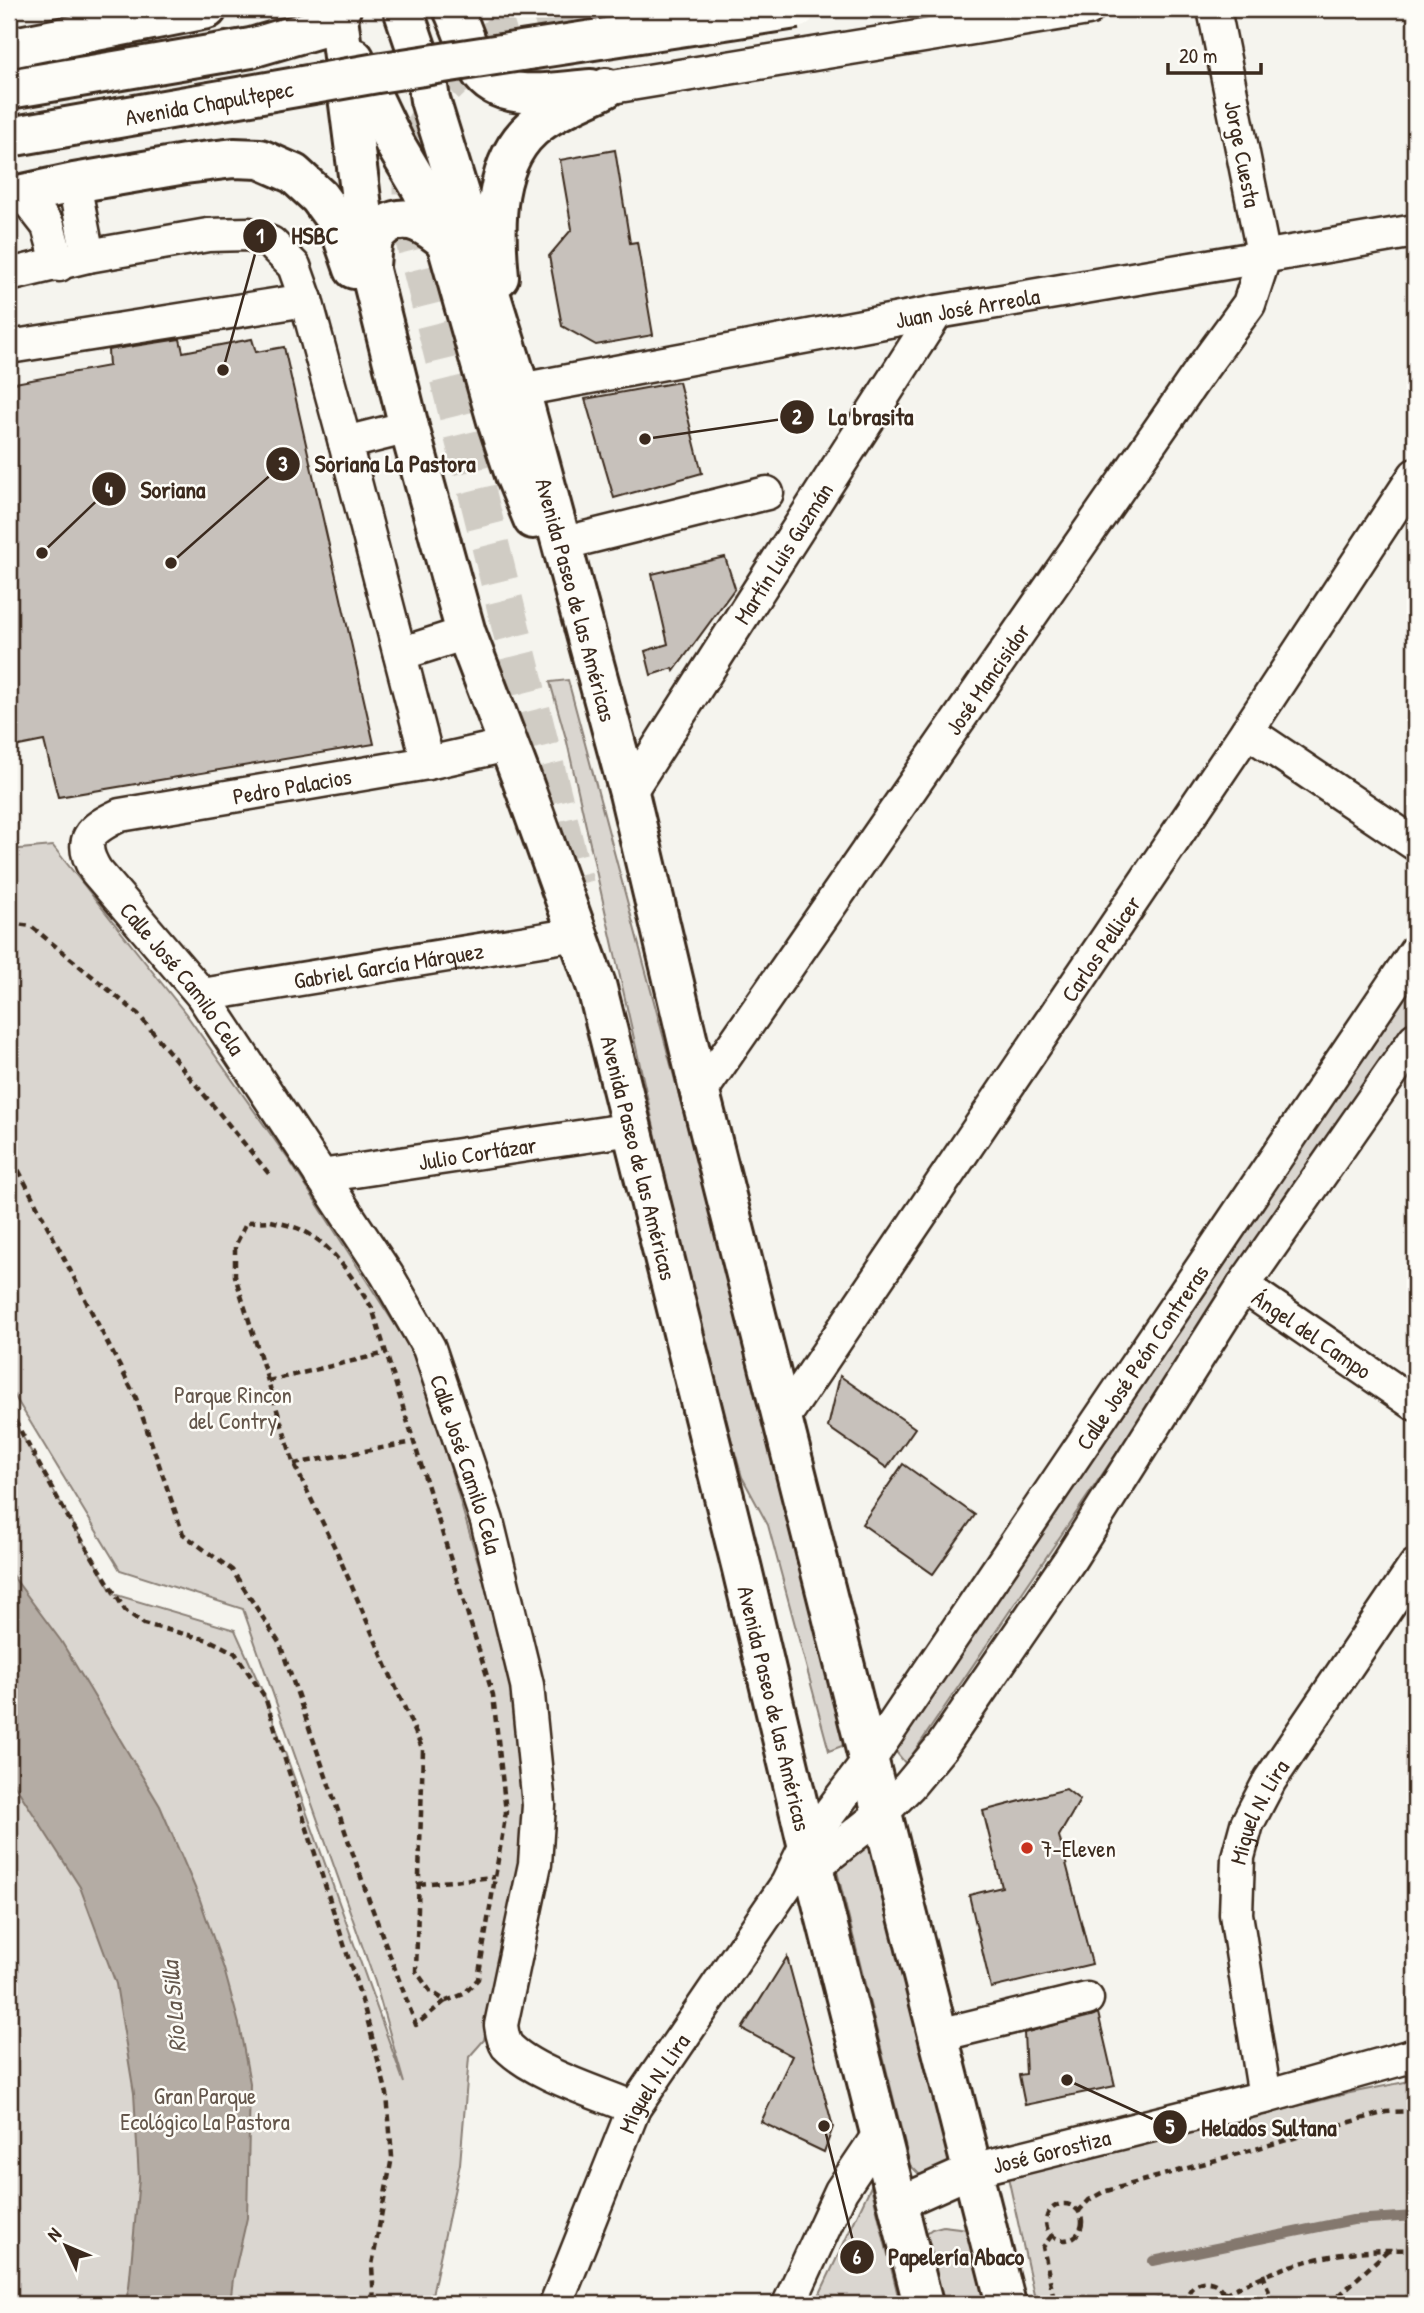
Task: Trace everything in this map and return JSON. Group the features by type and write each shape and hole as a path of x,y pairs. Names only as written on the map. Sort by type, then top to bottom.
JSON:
{"main road":[{"path":"9,48 207,9"},
{"name":"Avenida Paseo de las Américas","path":"403,9 418,74 430,100 520,390 629,793 700,1093 1006,2304"},
{"path":"453,9 478,69 488,82 499,89 527,93 607,88"},
{"name":"Avenida Chapultepec","path":"9,136 418,74 796,9"},
{"path":"9,89 251,48 330,25 336,11"},
{"path":"336,11 395,144 421,188 446,242 515,475 542,536 556,554 563,550"},
{"name":"Avenida Paseo de las Américas","path":"336,11 370,270 409,427 466,633 522,777 597,988 741,1569 803,1865 880,2133 923,2304"},
{"path":"508,351 496,227 502,182 510,156 523,137 539,123 607,88"},
{"path":"381,114 396,122 408,134 459,195"},
{"path":"16,196 74,183 234,158 260,159 294,174 319,197 338,223 385,359 401,389"},
{"path":"370,270 374,239 381,229 391,223 402,219 415,221 426,225 446,242"}],"street":[{"path":"607,88 1088,9"},
{"name":"Jorge Cuesta","path":"1214,9 1264,258"},
{"path":"73,261 74,183"},
{"path":"16,196 48,226 73,261"},
{"name":"Juan José Arreola","path":"520,390 937,312 1415,231"},
{"path":"9,275 208,235 249,234 271,243 294,266 306,300 345,443 428,763"},
{"name":"José Mancisidor","path":"700,1093 1249,304 1264,258"},
{"path":"9,346 306,300"},
{"name":"Martín Luis Guzmán","path":"629,793 937,312"},
{"path":"345,443 409,427"},
{"name":"Carlos Pellicer","path":"782,1420 1247,731 1415,475"},
{"path":"563,550 767,493"},
{"path":"400,654 466,633"},
{"path":"1247,731 1415,844"},
{"name":"Pedro Palacios","path":"86,843 93,831 120,815 428,763 508,746"},
{"name":"Calle José Camilo Cela","path":"86,843 87,856 96,871 202,995 387,1275 429,1348 487,1521 527,1685 538,1817 535,1864 501,2025 505,2043 520,2058 541,2069 634,2108"},
{"name":"Gabriel García Márquez","path":"202,995 577,934"},
{"name":"Calle José Peón Contreras","path":"803,1865 867,1762 1415,953"},
{"name":"Calle José Peón Contreras","path":"803,1865 881,1813 929,1764 1069,1561 1243,1286 1415,1039"},
{"name":"Julio Cortázar","path":"321,1176 632,1129"},
{"name":"Ángel del Campo","path":"1243,1286 1415,1404"},
{"name":"Miguel N. Lira","path":"1265,2097 1236,1914 1238,1857 1247,1824 1270,1780 1415,1566"},
{"name":"Miguel N. Lira","path":"556,2304 634,2108 803,1865"},
{"path":"939,2035 1087,1999"},
{"name":"José Gorostiza","path":"897,2204 973,2170 1265,2097 1415,2055"},
{"path":"789,2304 841,2191 880,2133"}],"path":[{"path":"9,923 31,926 138,1014 270,1175"},
{"path":"9,1163 19,1171 136,1398 183,1534 232,1570 280,1644 369,1900 416,2025 446,2001 464,1994 478,1979 506,1812 493,1695 372,1308 349,1273 324,1245 299,1229 271,1221 247,1222 235,1246 236,1276 294,1464 336,1550 424,1750 416,1970 430,1991 446,2001"},
{"path":"268,1381 386,1353"},
{"path":"9,1410 69,1519 125,1610 144,1624 209,1640 235,1653 265,1697 364,2007 387,2094 392,2157 372,2264 374,2304"},
{"path":"294,1464 414,1442"},
{"path":"419,1884 495,1877"},
{"path":"1079,2212 1089,2200 1103,2192 1386,2112 1415,2111"},
{"path":"1063,2204 1074,2207 1079,2212 1082,2223 1078,2234 1063,2240 1052,2235 1046,2225 1048,2213 1052,2209 1063,2204"},
{"path":"1052,2235 1043,2247 1055,2304"},
{"path":"1224,2294 1263,2274 1324,2255 1388,2249 1415,2250"},
{"path":"1330,2304 1388,2249"},
{"path":"1263,2274 1273,2304"},
{"path":"1186,2304 1188,2293 1196,2284 1202,2282 1215,2284 1224,2294 1225,2304"},
{"path":"1156,2298 1158,2304"}],"green space":[{"path":"568,680 737,1312 846,1736 842,1746 829,1751 768,1525 742,1477 665,1209 670,1198 567,742 550,682"},
{"path":"53,846 186,1014 291,1163 419,1362 512,1677 528,1823 484,2040 469,2057 460,2164 430,2304 9,2304 9,1413 113,1594 235,1630 265,1697 404,2083 375,1982 243,1609 120,1570 9,1387 9,850"},
{"path":"1415,962 1415,1013 906,1764 887,1741"},
{"path":"869,1832 949,2155 949,2164 921,2176 910,2165 834,1859"},
{"path":"1415,2080 1415,2297 1323,2299 1311,2304 1036,2304 1008,2177 1350,2093"},
{"path":"871,2186 900,2304 815,2304"},
{"path":"943,2226 967,2229 986,2304 942,2304 923,2246 924,2235"}],"water":[{"name":"Río La Silla","path":"9,1571 61,1641 160,1806 199,1897 224,1969 239,2024 250,2083 247,2218 230,2304 125,2304 139,2179 134,2093 116,1984 80,1887 9,1776"}],"building":[{"path":"615,150 630,243 637,242 653,335 596,345 562,326 549,256 572,229 560,160"},
{"path":"180,339 183,352 252,339 256,352 284,347 374,744 58,797 44,741 9,748 9,384 109,366 108,350"},
{"path":"679,382 702,473 614,498 585,399"},
{"path":"725,557 735,588 674,671 673,668 651,675 645,651 668,644 652,574"},
{"path":"840,1376 915,1428 887,1468 828,1427"},
{"path":"903,1464 975,1515 933,1574 862,1524"},
{"path":"1066,1789 1080,1800 1059,1836 1092,1964 991,1988 969,1895 1002,1887 983,1811"},
{"path":"787,1957 833,2127 824,2152 761,2122 792,2056 742,2029"},
{"path":"1098,2013 1115,2086 1025,2105 1019,2075 1026,2074 1024,2033"}],"waterway":[{"path":"1153,2261 1353,2220 1415,2216"}],"tunnel":[{"path":"570,9 502,31 446,86 411,151 412,231 575,885"}],"place":[{"name":"HSBC","path":"223,370"},
{"name":"La brasita","path":"645,439"},
{"name":"Soriana","path":"42,553"},
{"name":"Soriana La Pastora","path":"171,563"},
{"name":"7-Eleven","path":"1027,1848"},
{"name":"Helados Sultana","path":"1067,2080"},
{"name":"Papelería Abaco","path":"824,2126"}],"park label":[{"name":"Parque Rincon del Contry","path":"233,1407"},
{"name":"Gran Parque Ecológico La Pastora","path":"205,2108"}]}
